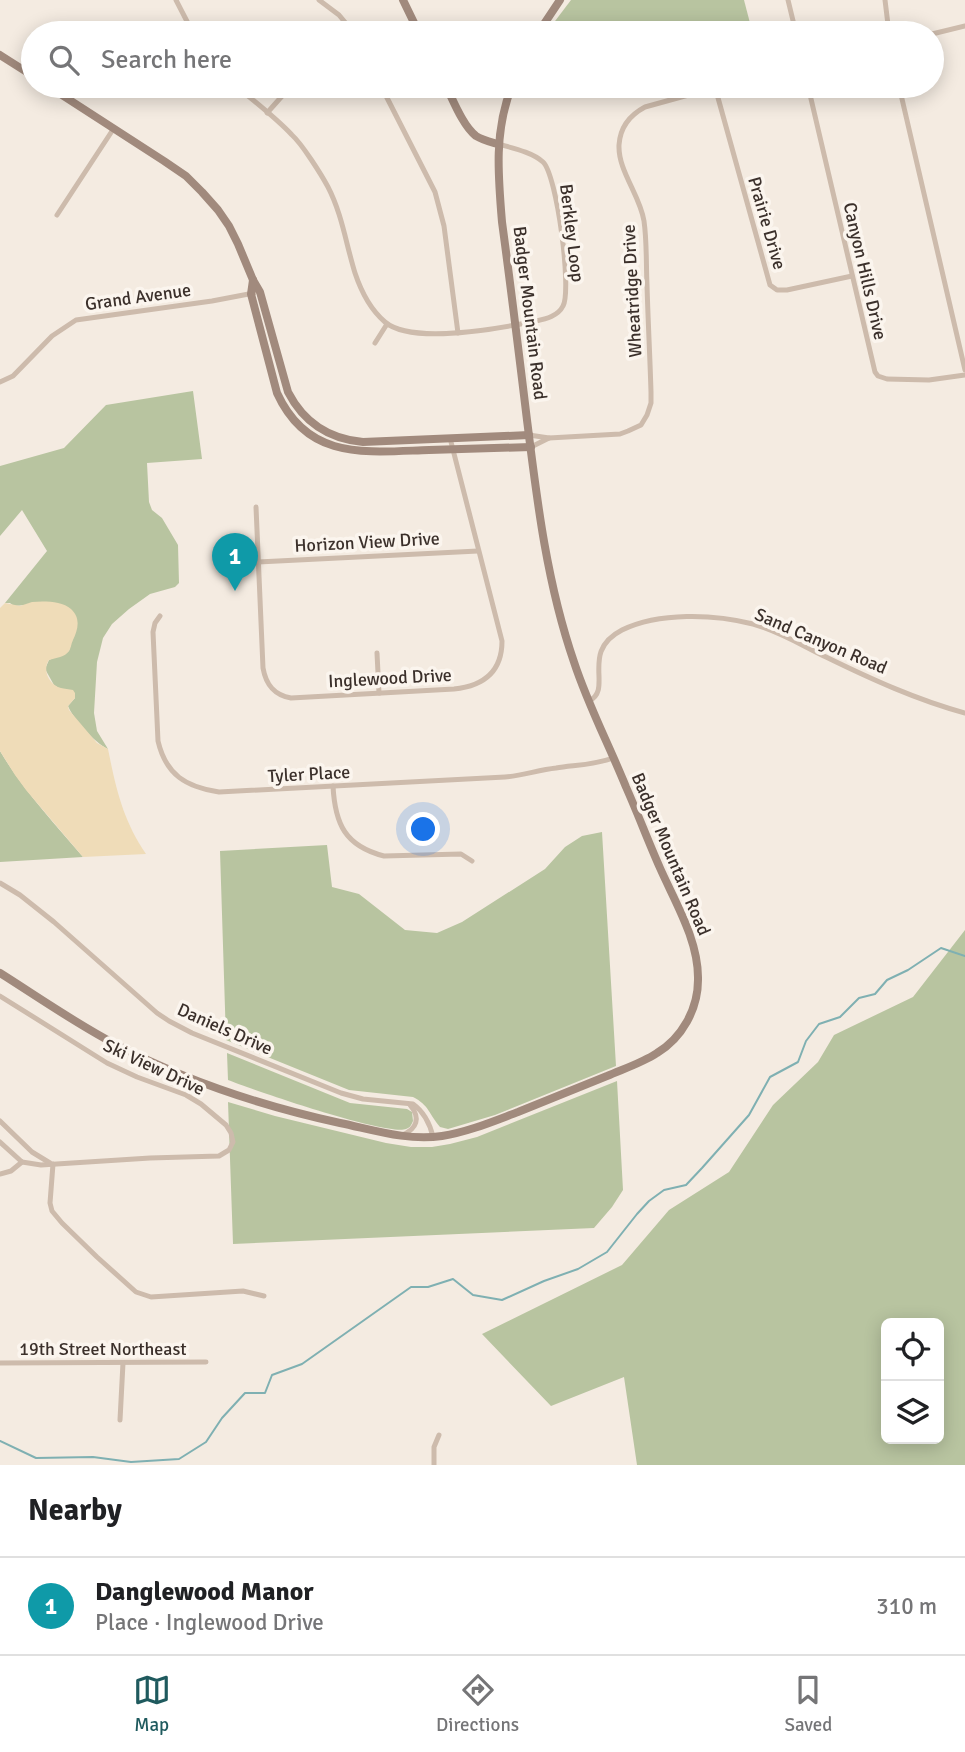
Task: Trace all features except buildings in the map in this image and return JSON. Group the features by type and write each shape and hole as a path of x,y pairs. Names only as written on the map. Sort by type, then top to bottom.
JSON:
{"main road":[{"path":"402,0 413,21"},
{"path":"546,21 560,0"},
{"path":"0,55 21,68"},
{"path":"67,98 186,176 218,210 229,226 253,280 277,393 290,415 310,435 334,447 363,452 531,447"},
{"path":"452,98 472,131 480,138 498,144"},
{"name":"Badger Mountain Road","path":"0,973 95,1033 143,1058 201,1083 293,1113 415,1138 461,1132 489,1123 642,1061 659,1053 676,1038 686,1023 698,992 698,975 692,945 574,662 563,626 538,508 498,180 498,144 509,98"},
{"path":"256,293 288,392 294,405 319,430 341,439 363,442 529,435"}],"street":[{"path":"176,0 187,21"},
{"path":"319,0 344,21"},
{"path":"788,0 793,21"},
{"path":"885,0 887,21"},
{"path":"944,31 965,26"},
{"path":"250,98 294,136 328,187 344,225 355,274 367,301 387,324 427,335 516,324"},
{"path":"267,113 280,98"},
{"path":"387,98 435,192 444,226 458,333"},
{"name":"Wheatridge Drive","path":"529,435 549,438 620,434 641,425 650,410 644,226 639,203 621,160 620,142 625,126 636,113 651,104 672,98"},
{"name":"Prairie Drive","path":"721,98 770,285 777,290 787,290 852,276"},
{"name":"Canyon Hills Drive","path":"811,98 873,369 878,376 887,379 929,380 965,372"},
{"path":"902,98 965,372"},
{"path":"57,215 114,128"},
{"name":"Berkley Loop","path":"498,144 537,158 547,167 557,204 562,240 566,297 563,306 546,318 516,324"},
{"name":"Grand Avenue","path":"0,382 13,376 52,336 76,320 256,293"},
{"path":"375,343 387,324"},
{"name":"Inglewood Drive","path":"256,507 262,668 270,687 282,696 291,698 471,687 487,678 493,670 500,656 502,641 450,438"},
{"name":"Wheatridge Drive","path":"531,447 549,438"},
{"name":"Horizon View Drive","path":"258,562 478,551"},
{"name":"Tyler Place","path":"160,616 153,632 158,741 166,763 179,778 197,788 219,792 516,776 556,768 591,765 613,758"},
{"name":"Sand Canyon Road","path":"589,701 595,698 598,692 598,660 601,650 612,637 647,622 697,617 759,626 905,692 965,713"},
{"path":"377,653 379,693"},
{"path":"333,786 335,812 339,822 351,839 364,849 384,856 461,854 472,861"},
{"name":"Daniels Drive","path":"0,883 54,922 169,1021 192,1033 341,1093 363,1099 413,1104 426,1119 433,1137"},
{"name":"Ski View Drive","path":"0,996 114,1066 186,1095 201,1104 222,1121 232,1138 231,1148 219,1156 53,1164"},
{"path":"397,1102 409,1104 417,1119 412,1130 401,1136"},
{"path":"0,1121 32,1152 53,1164"},
{"path":"0,1142 22,1162 53,1164"},
{"path":"0,1174 11,1171 22,1162"},
{"path":"53,1164 50,1203 52,1211 136,1292 151,1297 243,1291 264,1296"},
{"name":"19th Street Northeast","path":"0,1363 206,1362"},
{"path":"120,1420 123,1363"},
{"path":"434,1465 434,1447 439,1435"}],"green space":[{"path":"571,0 744,0 749,21 555,21"},
{"path":"193,391 202,459 147,463 149,502 152,510 162,518 178,545 179,583 175,587 150,594 112,624 103,638 97,662 94,713 97,731 108,749 79,724 68,706 75,698 54,685 45,669 49,660 69,651 71,644 25,605 5,603 47,551 22,510 0,536 0,466 64,448 106,405"},
{"path":"0,751 29,793 83,857 0,862"},
{"path":"602,832 616,1066 495,1115 448,1129 440,1127 426,1107 413,1097 349,1090 226,1040 220,851 327,845 332,887 359,894 405,930 437,933 462,922 545,869 565,847 582,836"},
{"path":"965,930 965,1465 637,1465 624,1377 551,1406 482,1334 622,1265 669,1210 729,1172 773,1105 818,1062 834,1035 913,997"},
{"path":"227,1053 350,1103 407,1109 412,1112 413,1121 406,1129 374,1126 319,1111 228,1080"},
{"path":"617,1081 623,1190 594,1228 233,1244 228,1102 386,1143 432,1147 477,1137"}],"sand":[{"path":"32,602 63,604 76,616 77,628 70,650 63,656 49,660 47,672 50,680 57,686 73,690 75,698 68,706 69,710 97,743 108,749 121,804 131,829 146,854 83,857 26,790 0,751 0,608 5,603 20,606"}],"waterway":[{"path":"0,1441 36,1458 93,1457 131,1462 179,1459 206,1442 222,1418 245,1393 265,1393 272,1375 302,1364 411,1287 428,1287 453,1279 473,1295 502,1300 578,1269 607,1252 649,1201 664,1190 686,1185 749,1115 770,1077 798,1062 806,1041 819,1024 840,1017 859,998 875,994 887,980 908,970 941,948 965,956"}],"place":[{"name":"Danglewood Manor","path":"235,591"}]}
